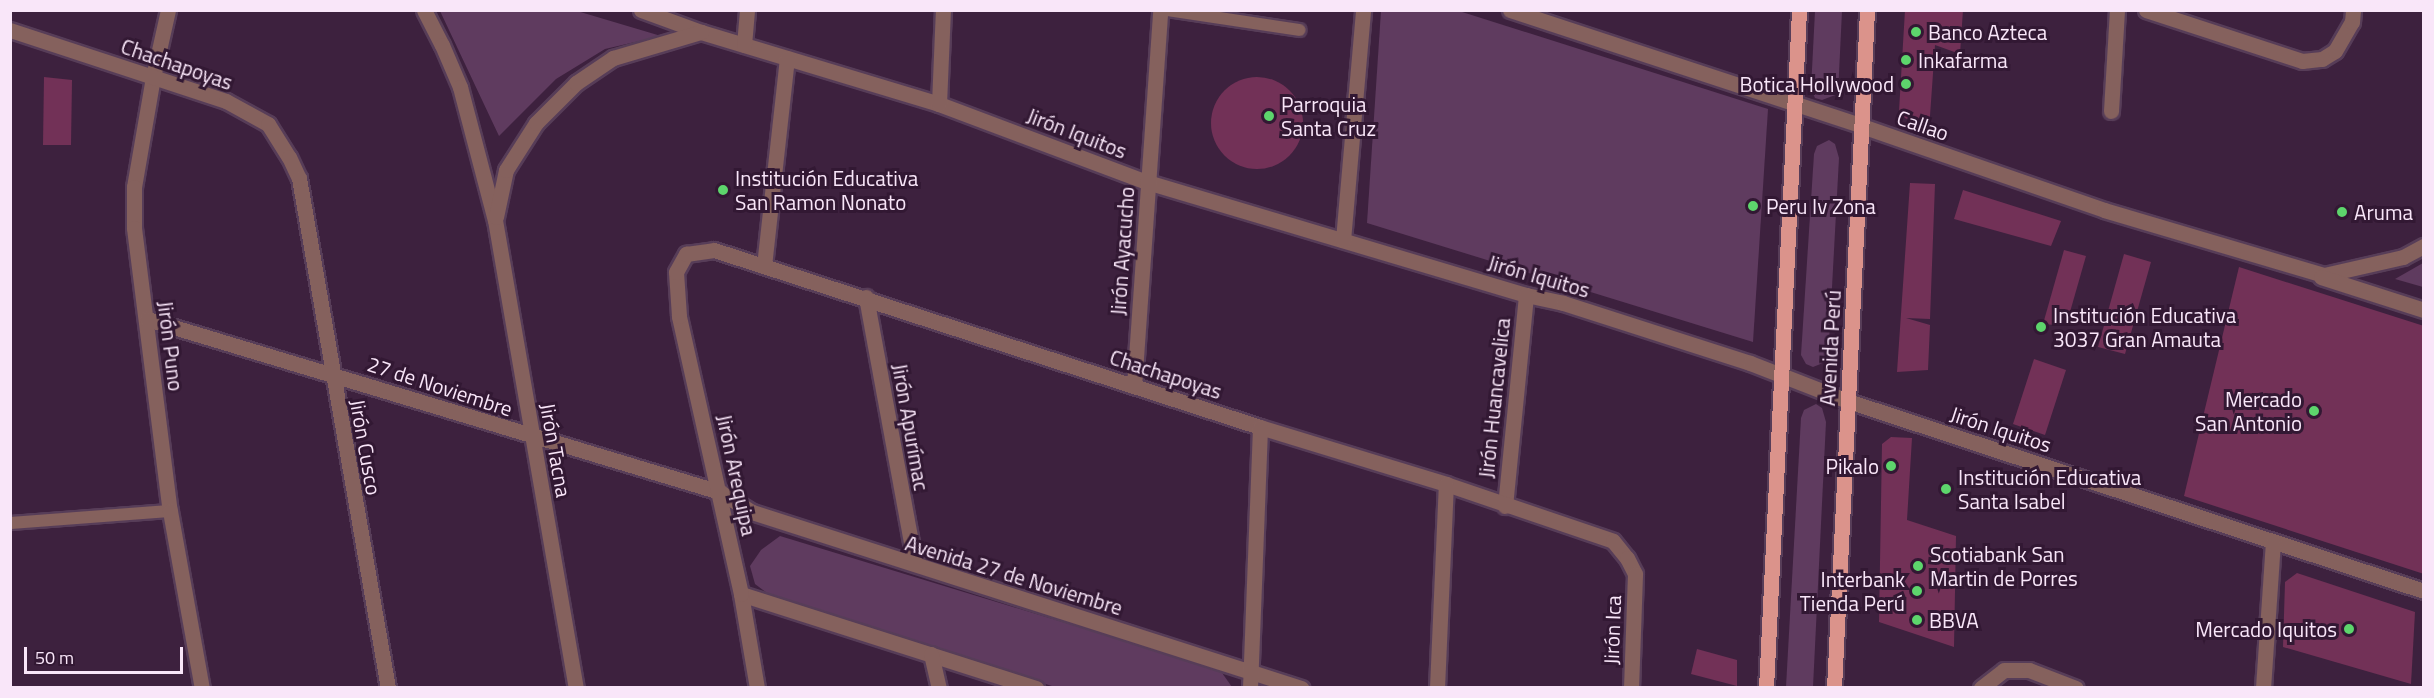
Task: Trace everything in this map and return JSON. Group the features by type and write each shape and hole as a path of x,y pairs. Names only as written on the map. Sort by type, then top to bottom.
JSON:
{"main road":[{"path":"1766,687 1798,10"},
{"name":"Avenida Perú","path":"1834,687 1867,10"}],"street":[{"name":"Jirón Puno","path":"168,10 153,77 134,188 134,228 170,511 202,687"},
{"name":"Jirón Tacna","path":"424,10 442,45 459,87 495,220 576,687"},
{"name":"Jirón Iquitos","path":"641,10 701,32 939,104 1147,182 1526,295 1563,303 1781,376 1848,401 2424,591"},
{"path":"744,45 747,10"},
{"path":"939,104 943,10"},
{"name":"Jirón Ayacucho","path":"1134,386 1160,10"},
{"path":"1343,240 1363,10"},
{"name":"Callao","path":"1510,10 1862,126 2104,210 2324,275 2393,260 2424,246"},
{"path":"2111,111 2117,10"},
{"path":"2146,10 2175,15 2302,61 2322,59 2335,51 2353,16"},
{"name":"Chachapoyas","path":"10,30 226,101 268,124 299,178"},
{"name":"Jirón Tacna","path":"495,220 506,170 536,123 576,82 613,58 701,32"},
{"path":"764,266 787,58"},
{"name":"Jirón Cusco","path":"299,178 331,374 388,687"},
{"name":"Chachapoyas","path":"676,272 686,254 714,250 866,297 1260,427 1446,484 1613,541 1627,558 1635,574"},
{"path":"2269,260 2424,310"},
{"name":"Jirón Arequipa","path":"676,272 679,315 720,492 757,687"},
{"name":"Jirón Huancavelica","path":"1505,506 1526,295"},
{"name":"Jirón Apurímac","path":"866,297 915,564"},
{"name":"27 de Noviembre","path":"147,319 533,438 720,492"},
{"path":"1251,680 1260,427"},
{"name":"Jirón Huancavelica","path":"1437,687 1446,484"},
{"name":"Avenida 27 de Noviembre","path":"720,492 752,512 915,564 1251,680 1301,687"},
{"path":"2264,687 2273,542"},
{"name":"Jirón Ica","path":"1631,687 1635,574"},
{"path":"741,594 1036,687"},
{"path":"931,654 939,687"},
{"path":"1981,687 2004,670 2029,670 2076,687"}],"lane":[{"path":"1167,10 1300,30"},
{"path":"10,523 170,511"}],"shaded area":[{"path":"440,11 577,11 661,36 605,49 556,79 499,136"},
{"path":"1381,11 1459,11 1768,109 1753,342 1367,223"},
{"path":"1815,11 1842,11 1838,94 1822,100 1815,98 1811,89"},
{"path":"1829,140 1835,144 1839,158 1828,361 1813,367 1806,364 1801,355 1814,154 1817,146"},
{"path":"2423,263 2423,287 2395,279"},
{"path":"1816,404 1822,408 1826,422 1813,687 1786,687 1801,418 1804,410"},
{"path":"780,536 1220,670 1232,687 1055,687 771,596 755,584 750,566 761,550"}],"building":[{"path":"1905,10 1963,10 1960,54 1935,45 1929,130 1905,118 1899,111"},
{"path":"44,77 72,80 71,145 43,145"},
{"path":"1257,77 1274,81 1289,91 1299,106 1303,123 1299,140 1289,155 1274,165 1257,169 1240,165 1225,155 1215,140 1211,123 1215,106 1225,91 1240,81"},
{"path":"1910,183 1935,184 1930,319 1906,318 1930,325 1928,370 1897,372"},
{"path":"1963,190 2061,221 2051,246 1954,219"},
{"path":"2064,250 2086,256 2066,326 2043,324"},
{"path":"2124,254 2151,262 2125,354 2098,347"},
{"name":"Mercado San Antonio","path":"2239,267 2424,326 2424,574 2184,496"},
{"path":"2034,359 2066,370 2045,435 2013,424"},
{"path":"1891,437 1912,438 1907,520 1956,536 1954,647 1879,622 1882,444"},
{"name":"Mercado Iquitos","path":"2297,573 2415,612 2411,684 2283,647 2285,582"},
{"path":"1697,649 1737,660 1737,686 1691,674"}],"place":[{"name":"Banco Azteca","path":"1916,32"},
{"name":"Inkafarma","path":"1906,60"},
{"name":"Botica Hollywood","path":"1906,84"},
{"name":"Parroquia Santa Cruz","path":"1269,116"},
{"name":"Institución Educativa San Ramon Nonato","path":"723,190"},
{"name":"Peru Iv Zona","path":"1753,206"},
{"name":"Aruma","path":"2342,212"},
{"name":"Institución Educativa 3037 Gran Amauta","path":"2041,327"},
{"name":"Mercado San Antonio","path":"2314,411"},
{"name":"Pikalo","path":"1891,466"},
{"name":"Institución Educativa Santa Isabel","path":"1946,489"},
{"name":"Scotiabank San Martin de Porres","path":"1918,566"},
{"name":"Interbank Tienda Perú","path":"1917,591"},
{"name":"BBVA","path":"1917,620"},
{"name":"Mercado Iquitos","path":"2349,629"}]}
